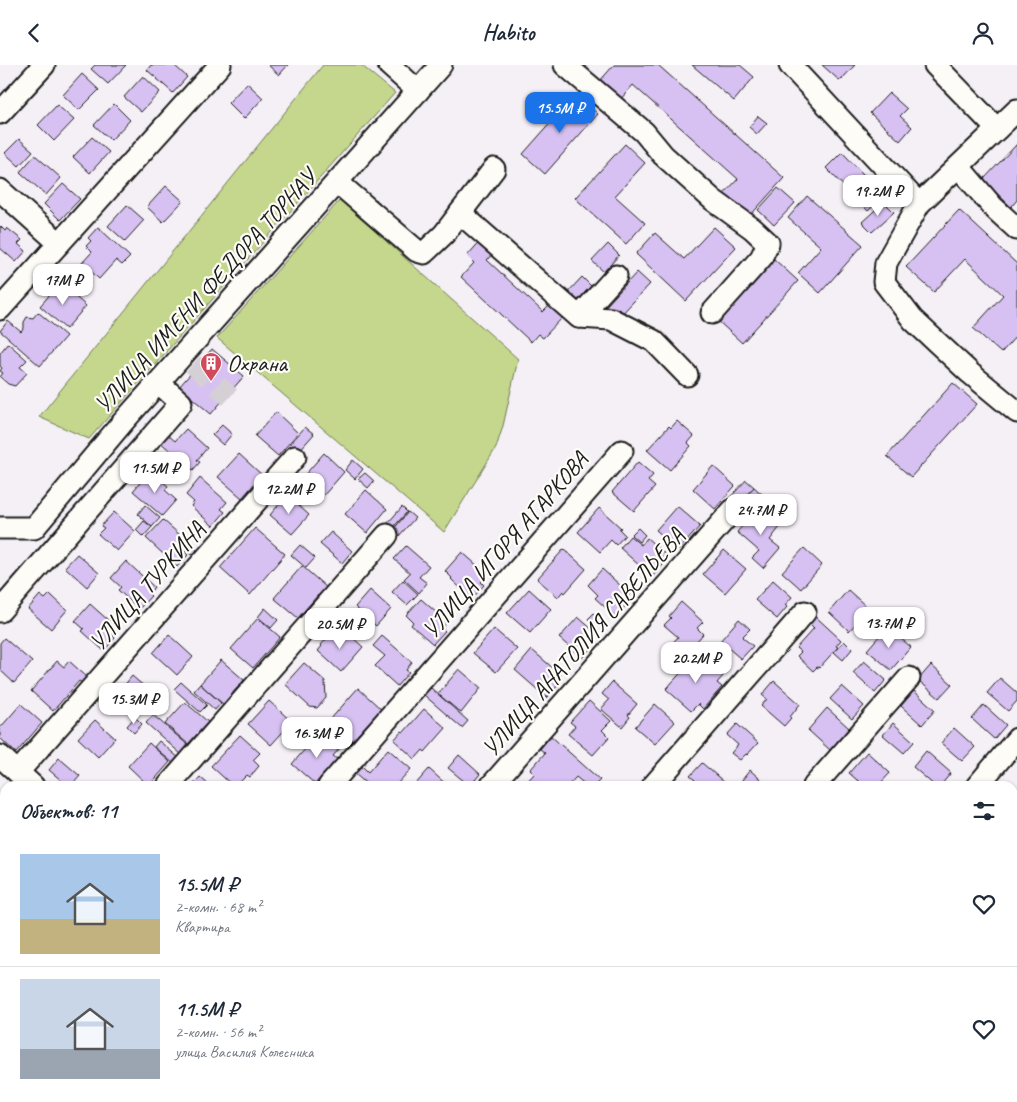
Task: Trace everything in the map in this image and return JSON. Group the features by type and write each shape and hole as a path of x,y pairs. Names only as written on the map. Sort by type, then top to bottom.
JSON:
{"street":[{"path":"0,113 44,65"},
{"path":"0,309 220,65"},
{"path":"389,65 418,91"},
{"name":"УЛИЦА ИМЕНИ ФЕДОРА ТОРНАУ","path":"0,528 34,528 123,422 159,383 188,360 337,182 442,65"},
{"path":"565,65 644,132 664,155 706,194 753,229 768,243 761,258 712,313"},
{"path":"790,65 920,204"},
{"path":"935,65 997,129"},
{"path":"1017,110 920,204 886,263 884,282 913,320 970,373 1017,412"},
{"path":"959,167 993,207 1017,229"},
{"path":"337,182 417,251 424,253 444,234 494,169"},
{"path":"0,190 59,243"},
{"path":"460,213 579,317 611,319 654,341 687,375"},
{"path":"579,317 616,276"},
{"path":"0,611 181,403 159,383"},
{"name":"УЛИЦА ИГОРЯ АГАРКОВА","path":"333,781 622,451"},
{"name":"УЛИЦА ТУРКИНА","path":"26,779 296,457"},
{"name":"УЛИЦА АНАТОЛИЯ САВЕЛЬЕВА","path":"495,781 733,510"},
{"path":"172,781 388,535"},
{"path":"657,781 805,612"},
{"path":"818,781 909,678"},
{"path":"980,781 1017,739"},
{"path":"0,757 26,779"}],"green space":[{"path":"323,65 361,65 395,93 89,439 39,417"},
{"path":"340,200 518,359 503,426 496,448 444,532 217,338"}],"building":[{"path":"95,65 126,65 108,84 91,69"},
{"path":"151,65 174,65 187,77 173,93 147,70"},
{"path":"268,65 288,65 279,75"},
{"path":"614,65 658,65 784,178 748,218 722,196 738,179 633,85 619,101 598,83"},
{"path":"692,65 740,65 754,77 734,101"},
{"path":"822,65 855,65 840,81"},
{"path":"82,74 99,90 79,110 63,95"},
{"path":"143,76 160,92 141,112 124,97"},
{"path":"247,83 263,98 244,119 228,103"},
{"path":"889,93 907,109 900,116 912,127 900,141 870,113"},
{"path":"576,94 598,114 545,174 523,154"},
{"path":"114,104 130,120 111,140 94,125"},
{"path":"57,105 74,120 54,141 38,125"},
{"path":"758,116 767,123 757,134 749,127"},
{"path":"92,137 109,152 90,173 73,157"},
{"path":"19,139 33,151 19,166 5,153"},
{"path":"625,144 645,163 615,196 645,223 626,244 575,198"},
{"path":"1017,144 1017,200 1011,207 983,180"},
{"path":"842,152 884,196 868,211 826,168"},
{"path":"35,155 61,178 46,195 20,172"},
{"path":"63,184 80,199 60,220 44,204"},
{"path":"166,186 183,201 163,222 147,207"},
{"path":"778,188 795,203 774,225 758,210"},
{"path":"807,196 863,245 820,293 798,273 821,247 788,218"},
{"path":"884,202 894,212 872,232 862,222"},
{"path":"127,205 144,220 125,241 108,226"},
{"path":"959,210 1017,264 1017,335 1001,353 973,328 1003,295 965,259 934,292 906,267"},
{"path":"0,226 5,231 7,228 22,240 18,244 26,251 16,262 0,248"},
{"path":"98,227 130,257 122,265 116,260 99,279 82,263 92,252 86,246 91,241 88,238"},
{"path":"714,227 736,247 686,301 636,254 655,233 684,259"},
{"path":"482,239 495,251 487,260 543,312 550,305 563,317 543,338 538,334 531,342 461,277 474,263 467,256"},
{"path":"608,244 619,255 604,272 592,261"},
{"path":"774,259 798,281 742,343 718,321"},
{"path":"637,272 650,284 618,318 605,307"},
{"path":"582,277 591,286 578,300 568,292"},
{"path":"60,283 86,306 66,329 40,306"},
{"path":"38,312 66,336 40,366 0,331 8,321 21,332 27,317 33,318"},
{"path":"8,343 27,360 20,367 27,373 15,386 8,384 0,377 3,373 0,371 2,368 0,366 0,353"},
{"name":"Охрана","path":"212,349 244,376 211,414 179,387"},
{"path":"953,383 977,404 911,477 887,456"},
{"path":"276,412 298,433 278,456 255,436"},
{"path":"677,421 694,436 688,443 691,446 670,470 647,450 669,426 671,428"},
{"path":"222,425 232,434 223,445 212,435"},
{"path":"305,427 314,434 298,452 289,445"},
{"path":"186,429 207,448 197,460 200,462 193,470 160,442 167,434 175,441"},
{"path":"324,453 344,472 324,495 303,477"},
{"path":"239,454 262,475 242,498 218,477"},
{"path":"353,460 363,469 355,479 345,470"},
{"path":"638,462 653,475 648,481 655,487 634,511 612,492"},
{"path":"713,466 735,486 715,509 693,489"},
{"path":"150,471 168,486 165,490 176,500 162,516 133,491"},
{"path":"365,473 374,481 368,488 358,479"},
{"path":"200,478 227,502 221,509 225,512 213,526 191,506 194,502 186,495"},
{"path":"746,480 754,487 735,508 727,501"},
{"path":"754,487 765,497 746,518 735,508"},
{"path":"366,490 387,509 367,533 345,514"},
{"path":"287,495 309,515 292,534 270,515"},
{"path":"145,505 160,518 152,527 138,514"},
{"path":"677,506 700,526 679,550 656,530"},
{"path":"402,507 407,512 391,530 386,525"},
{"path":"599,508 621,528 619,529 625,535 616,545 611,540 600,552 578,532"},
{"path":"758,508 780,527 770,540 780,548 763,568 752,558 759,551 737,532"},
{"path":"114,512 135,531 117,551 98,534 104,528 101,526"},
{"path":"408,512 415,518 398,537 392,531"},
{"path":"163,520 197,550 192,555 186,550 185,552 188,555 177,567 146,538"},
{"path":"144,521 152,527 143,537 136,530"},
{"path":"255,528 285,554 250,595 220,568"},
{"path":"638,528 645,535 639,542 631,535"},
{"path":"331,532 352,551 342,563 320,544"},
{"path":"630,536 641,545 647,538 666,555 660,562 663,565 652,577 620,548"},
{"path":"300,545 315,558 306,568 291,555"},
{"path":"406,546 429,566 419,577 427,583 419,593 404,579 410,573 394,559"},
{"path":"804,548 822,565 801,589 782,572"},
{"path":"564,549 586,569 565,593 563,591 558,597 537,579"},
{"path":"724,550 746,569 725,593 703,574"},
{"path":"462,552 488,575 481,582 484,585 472,599 445,571"},
{"path":"77,554 99,573 87,587 65,567"},
{"path":"126,561 154,587 149,594 151,596 139,609 118,590 121,587 111,578"},
{"path":"302,566 327,588 320,596 318,595 298,618 274,598"},
{"path":"602,569 630,594 624,601 627,604 616,617 595,598 598,595 588,585"},
{"path":"403,580 418,594 407,605 392,592"},
{"path":"773,580 792,597 785,605 787,607 777,619 755,600"},
{"path":"529,589 551,609 530,633 507,613"},
{"path":"370,590 391,609 376,626 355,607"},
{"path":"848,590 869,609 849,631 829,612"},
{"path":"50,594 67,610 51,629 28,609 40,595 45,599"},
{"path":"421,599 447,622 442,628 445,631 433,644 411,625 413,622 406,615"},
{"path":"681,602 703,622 697,628 703,634 680,661 667,649 678,637 664,625"},
{"path":"90,604 118,629 113,635 115,638 104,651 82,631 84,629 75,621"},
{"path":"265,608 278,620 271,628 258,617"},
{"path":"594,613 599,618 594,624 588,619"},
{"path":"815,616 841,640 836,646 838,647 819,668 817,667 813,671 797,656 801,652 796,648 814,628 809,623"},
{"path":"578,617 593,630 585,639 593,646 582,658 559,638"},
{"path":"258,618 280,637 253,668 231,649"},
{"path":"739,619 750,629 742,637 753,646 741,659 720,641"},
{"path":"887,627 911,647 891,670 867,650"},
{"path":"494,629 517,649 496,672 473,653"},
{"path":"333,631 345,641 350,635 363,647 341,672 318,651"},
{"path":"169,635 193,657 177,675 153,653"},
{"path":"382,636 412,662 406,670 409,672 397,686 375,666 385,656 373,646"},
{"path":"4,638 32,662 14,683 0,670 0,643"},
{"path":"844,641 852,649 843,660 834,652"},
{"path":"532,650 561,675 555,683 558,685 547,698 515,670"},
{"path":"698,654 723,676 717,683 722,687 703,709 698,704 691,711 666,689"},
{"path":"221,660 244,680 223,704 200,684"},
{"path":"57,661 64,667 69,661 87,677 82,683 79,681 53,711 31,691"},
{"path":"864,661 886,680 875,693 853,673"},
{"path":"304,663 325,681 326,698 317,708 310,707 285,684"},
{"path":"931,665 952,684 939,698 918,680"},
{"path":"459,669 481,688 461,713 438,694"},
{"path":"132,676 153,694 138,711 118,693"},
{"path":"1000,678 1017,693 1017,701 1008,711 987,693"},
{"path":"774,681 800,704 784,726 761,706 767,699 762,695"},
{"path":"181,682 207,705 200,712 174,689"},
{"path":"612,682 637,704 628,715 630,717 622,727 601,709 609,700 602,694"},
{"path":"200,684 221,703 215,710 194,691"},
{"path":"842,686 864,706 852,719 830,699"},
{"path":"358,688 381,709 352,741 329,721"},
{"path":"431,688 468,721 462,728 424,695"},
{"path":"914,691 935,710 922,725 901,706"},
{"path":"269,701 292,722 271,745 248,724"},
{"path":"589,701 611,721 602,730 609,737 593,755 568,734 575,726 570,722"},
{"path":"185,702 208,722 188,744 165,724"},
{"path":"21,704 42,723 16,753 0,738 0,728"},
{"path":"655,704 675,722 655,744 635,727"},
{"path":"984,705 1006,725 994,739 972,719"},
{"path":"827,708 849,728 830,750 808,730"},
{"path":"424,709 446,728 425,752 423,750 415,759 394,740 402,731 404,732"},
{"path":"153,715 189,746 182,755 146,723"},
{"path":"135,717 142,724 134,733 127,726"},
{"path":"95,720 115,738 98,757 78,738"},
{"path":"893,723 914,742 904,753 883,735"},
{"path":"737,724 758,743 740,760 731,753 738,745 727,735"},
{"path":"954,728 975,747 962,761 941,743"},
{"path":"324,734 340,748 333,756 337,759 318,781 312,781 292,764 314,739 317,742"},
{"path":"240,735 260,753 253,760 259,766 250,777 247,775 241,781 228,781 211,766"},
{"path":"551,736 600,780 581,781 576,777 572,781 528,781 534,774 530,770 545,753 540,749"},
{"path":"159,741 179,758 174,764 154,747"},
{"path":"149,743 170,762 153,781 144,781 128,766"},
{"path":"388,749 411,769 400,781 363,781 355,774 362,766 368,772"},
{"path":"926,751 951,773 944,781 929,781 913,767"},
{"path":"867,752 890,773 883,781 858,781 849,773"},
{"path":"459,755 480,774 474,781 464,781 448,768"},
{"path":"59,758 80,776 76,781 62,781 49,770"},
{"path":"702,763 723,781 694,781 690,776"},
{"path":"429,769 442,781 418,781"},
{"path":"750,770 762,781 743,781 742,780"},
{"path":"200,777 204,781 196,781"}],"tunnel":[{"path":"193,364 230,397"}],"place":[{"name":"Охрана","path":"211,382"}]}
